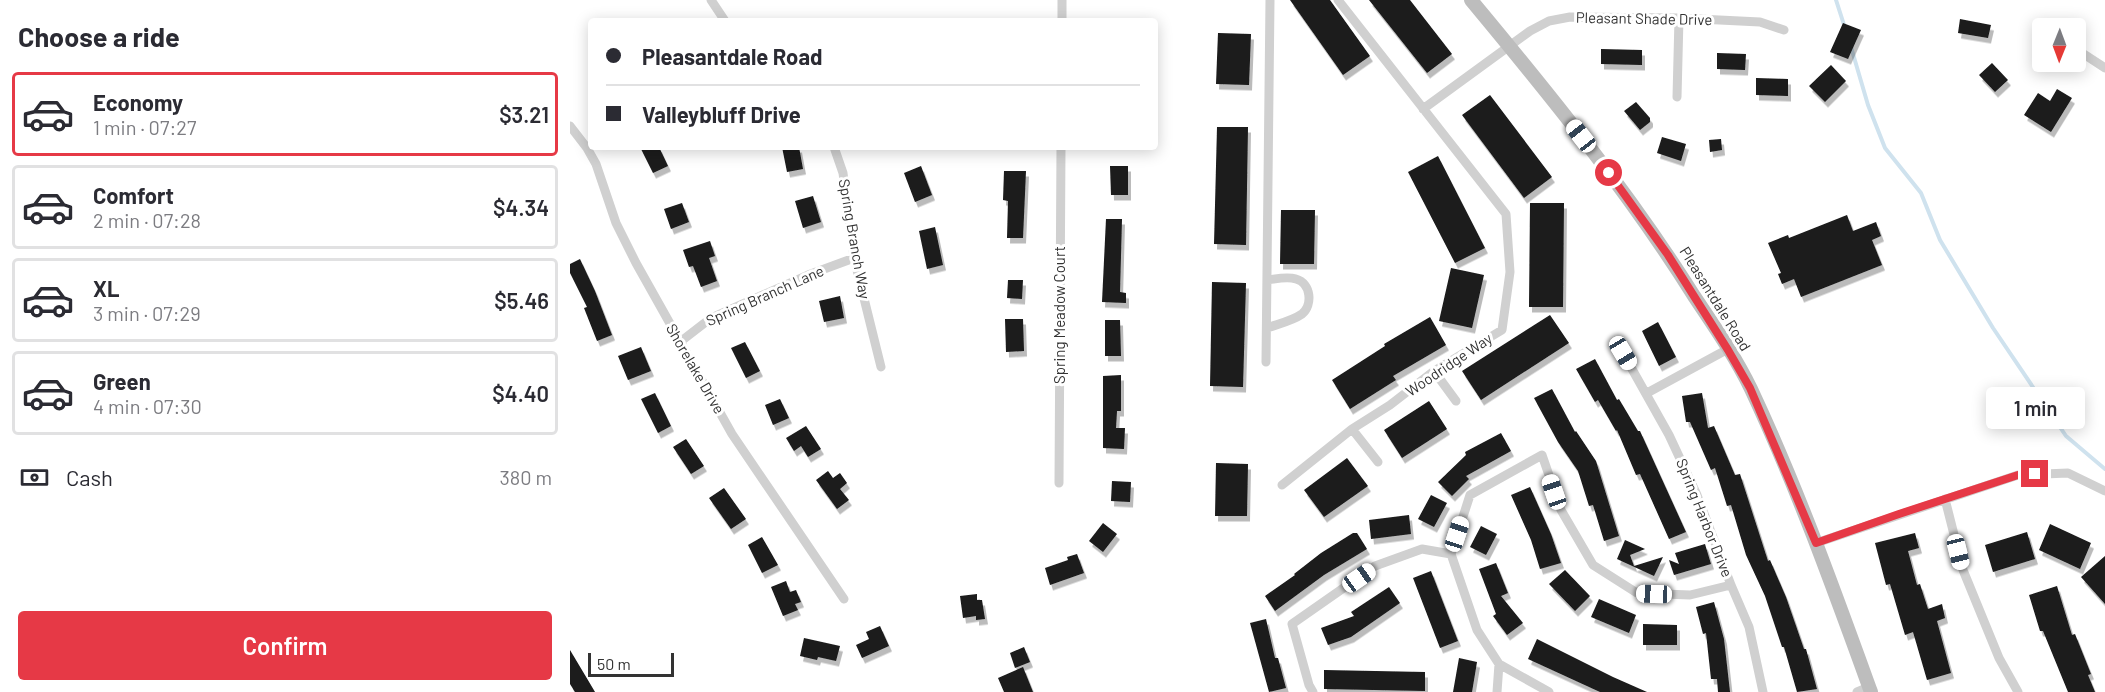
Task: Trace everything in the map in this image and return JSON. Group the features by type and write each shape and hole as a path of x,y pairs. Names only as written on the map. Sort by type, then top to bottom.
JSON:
{"main road":[{"name":"Pleasantdale Road","path":"1471,0 1538,80 1638,211 1750,388 1816,543 1865,690"}],"street":[{"path":"711,0 723,18"},
{"path":"1062,0 1062,18"},
{"path":"1266,362 1270,0"},
{"name":"Woodridge Way","path":"1282,485 1352,429 1390,405 1434,371 1502,330 1510,272 1506,214 1338,0"},
{"name":"Pleasant Shade Drive","path":"1509,46 1530,30 1549,21 1570,17 1679,18 1760,22 1784,30"},
{"path":"1677,97 1679,18"},
{"path":"1423,109 1509,46"},
{"path":"2086,56 2105,68"},
{"name":"Shorelake Drive","path":"570,126 588,150"},
{"name":"Shorelake Drive","path":"588,150 596,164 616,223 636,263 732,434 844,599"},
{"name":"Spring Branch Way","path":"835,150 843,173 854,258 881,367"},
{"name":"Spring Meadow Court","path":"1059,483 1061,150"},
{"name":"Spring Branch Lane","path":"680,342 711,318 808,275 854,258"},
{"path":"1267,280 1296,279 1305,287 1310,303 1300,315 1267,328"},
{"path":"1647,393 1728,350"},
{"name":"Spring Harbor Drive","path":"1623,353 1647,393 1697,495 1749,627 1763,692"},
{"path":"1434,371 1456,401"},
{"path":"1352,429 1378,462"},
{"path":"1549,692 1499,664 1477,630 1451,554 1470,495 1542,455 1561,510 1593,565 1637,593 1690,595 1731,585"},
{"path":"1816,543 2018,475 2068,473 2105,491"},
{"path":"1945,499 1963,570 1999,658 2018,692"},
{"path":"1313,692 1292,624 1375,566 1422,549 1451,554"},
{"path":"1497,692 1499,664"}],"building":[{"path":"1290,0 1330,0 1370,56 1343,75"},
{"path":"1369,0 1410,0 1452,54 1427,73"},
{"path":"1960,19 1991,25 1988,38 1958,33"},
{"path":"1843,23 1861,30 1848,59 1830,52"},
{"path":"1218,33 1251,34 1249,85 1216,84"},
{"path":"1601,49 1642,50 1642,65 1601,64"},
{"path":"1717,53 1746,54 1745,70 1717,69"},
{"path":"1992,63 2008,80 1995,92 1979,75"},
{"path":"1831,65 1846,81 1825,102 1809,86"},
{"path":"1756,78 1788,79 1788,96 1756,95"},
{"path":"2057,89 2072,98 2051,132 2024,115 2038,93 2050,101"},
{"path":"1490,95 1552,177 1524,198 1462,115"},
{"path":"1636,102 1650,118 1650,122 1640,130 1624,111"},
{"path":"1217,127 1248,127 1246,245 1214,244"},
{"path":"1662,137 1686,144 1681,161 1657,153"},
{"path":"1721,139 1722,150 1710,152 1709,140"},
{"path":"642,150 660,150 668,166 653,173"},
{"path":"783,150 800,150 803,169 787,172"},
{"path":"1438,156 1485,248 1455,263 1408,172"},
{"path":"921,166 932,195 915,202 904,173"},
{"path":"1110,166 1128,166 1128,195 1111,195"},
{"path":"1004,171 1026,171 1023,238 1007,238 1008,201 1003,200"},
{"path":"813,196 821,222 803,228 795,201"},
{"path":"682,203 689,222 671,229 664,209"},
{"path":"1530,203 1564,203 1563,307 1529,307"},
{"path":"1281,210 1315,210 1314,264 1280,264"},
{"path":"1847,215 1853,231 1876,222 1881,236 1872,240 1882,265 1801,297 1794,279 1782,284 1778,274 1781,273 1768,243 1788,235 1789,238"},
{"path":"1106,219 1122,219 1120,292 1126,293 1126,303 1102,302"},
{"path":"935,227 943,265 927,269 919,231"},
{"path":"710,241 715,256 709,258 717,281 701,287 693,266 689,267 683,250"},
{"path":"580,259 612,335 597,341 584,308 587,307 570,273 570,264"},
{"path":"1451,268 1484,275 1472,328 1439,321"},
{"path":"1008,280 1023,280 1022,299 1007,298"},
{"path":"1212,282 1246,283 1243,387 1210,386"},
{"path":"840,296 844,318 824,322 819,301"},
{"path":"1550,315 1569,343 1481,400 1462,371"},
{"path":"1430,317 1446,345 1393,376 1396,380 1350,409 1332,380 1385,346 1384,344"},
{"path":"1005,319 1023,319 1024,351 1006,352"},
{"path":"1105,320 1120,320 1121,356 1105,356"},
{"path":"1658,322 1676,357 1659,366 1642,331"},
{"path":"745,342 760,371 746,378 731,348"},
{"path":"641,347 651,371 628,380 618,356"},
{"path":"1595,359 1617,400 1619,399 1640,431 1686,532 1669,539 1640,474 1636,475 1617,430 1598,400 1595,402 1576,369"},
{"path":"1121,375 1121,411 1117,411 1116,428 1125,428 1124,449 1103,448 1103,376"},
{"path":"1552,389 1575,432 1596,461 1619,536 1604,541 1593,505 1589,506 1578,471 1558,442 1534,398"},
{"path":"655,393 671,426 658,433 641,399"},
{"path":"1702,393 1708,428 1714,426 1735,475 1740,474 1768,561 1770,560 1786,597 1804,649 1806,649 1817,689 1797,692 1784,647 1782,647 1765,596 1746,555 1731,505 1727,506 1715,468 1711,470 1690,422 1686,422 1682,396"},
{"path":"780,399 789,418 773,425 765,405"},
{"path":"1429,401 1447,429 1402,458 1384,430"},
{"path":"806,426 821,449 808,457 801,446 794,451 786,438"},
{"path":"1501,433 1511,451 1466,476 1469,479 1452,496 1438,482 1466,455 1465,452"},
{"path":"686,439 704,466 691,474 673,447"},
{"path":"1347,458 1368,486 1324,517 1304,490"},
{"path":"1216,463 1248,464 1247,516 1215,516"},
{"path":"828,471 833,478 840,473 847,483 840,489 849,500 837,509 816,480"},
{"path":"1112,481 1131,482 1130,502 1111,501"},
{"path":"1530,487 1561,563 1540,569 1531,540 1511,495"},
{"path":"724,488 746,519 731,529 709,498"},
{"path":"1431,495 1447,503 1434,527 1418,519"},
{"path":"1409,515 1411,534 1371,539 1369,520"},
{"path":"1103,523 1117,534 1103,552 1089,541"},
{"path":"2050,524 2091,543 2080,569 2039,550"},
{"path":"1481,526 1497,534 1486,555 1470,547"},
{"path":"2027,532 2035,559 1993,572 1985,545"},
{"path":"1353,533 1357,533 1367,549 1324,575 1275,611 1265,596 1321,553"},
{"path":"1915,533 1919,548 1908,551 1917,585 1920,584 1928,609 1942,604 1945,618 1937,621 1951,673 1927,680 1913,632 1905,635 1890,584 1886,585 1875,543"},
{"path":"762,537 778,565 762,573 748,545"},
{"path":"1625,540 1645,549 1630,555 1634,566 1663,557 1654,576 1617,559"},
{"path":"1705,544 1711,564 1674,575 1669,560 1679,564 1675,553"},
{"path":"1077,554 1084,573 1050,585 1045,568 1068,560 1067,557"},
{"path":"2105,556 2105,604 2081,577"},
{"path":"1496,563 1508,593 1501,596 1523,623 1507,635 1493,616 1496,614 1479,569"},
{"path":"1565,570 1590,596 1575,611 1549,584"},
{"path":"1431,571 1458,641 1440,648 1413,578"},
{"path":"786,581 790,592 796,590 801,602 795,604 798,610 783,616 771,587"},
{"path":"2057,586 2072,635 2075,634 2091,674 2088,675 2095,692 2068,692 2043,631 2040,631 2029,595"},
{"path":"1389,587 1400,603 1351,637 1328,645 1321,628 1354,616 1351,612"},
{"path":"977,594 977,600 982,600 985,619 976,620 976,616 963,618 960,596"},
{"path":"1599,599 1636,615 1629,633 1591,617"},
{"path":"1714,602 1724,639 1730,692 1718,692 1717,679 1711,679 1706,633 1703,634 1696,607"},
{"path":"1266,619 1275,658 1278,658 1286,688 1269,692 1250,623"},
{"path":"1643,624 1677,625 1677,645 1643,645"},
{"path":"880,626 889,646 862,658 856,645 869,639 866,632"},
{"path":"804,638 840,646 836,661 800,656"},
{"path":"1537,639 1647,692 1600,692 1528,659"},
{"path":"1024,647 1030,662 1015,668 1010,653"},
{"path":"570,650 595,692 575,692 570,684"},
{"path":"1459,658 1477,662 1472,692 1453,692"},
{"path":"1023,667 1033,692 1004,692 998,678"},
{"path":"1324,670 1425,672 1425,691 1324,689"}],"waterway":[{"path":"1836,0 1845,28"},
{"path":"1851,47 1868,105 1885,148 1921,193 1940,240 1993,328 2066,436 2105,469"}],"route":[{"path":"1609,173 1668,255 1750,388 1816,543 2018,475 2035,474"}]}
